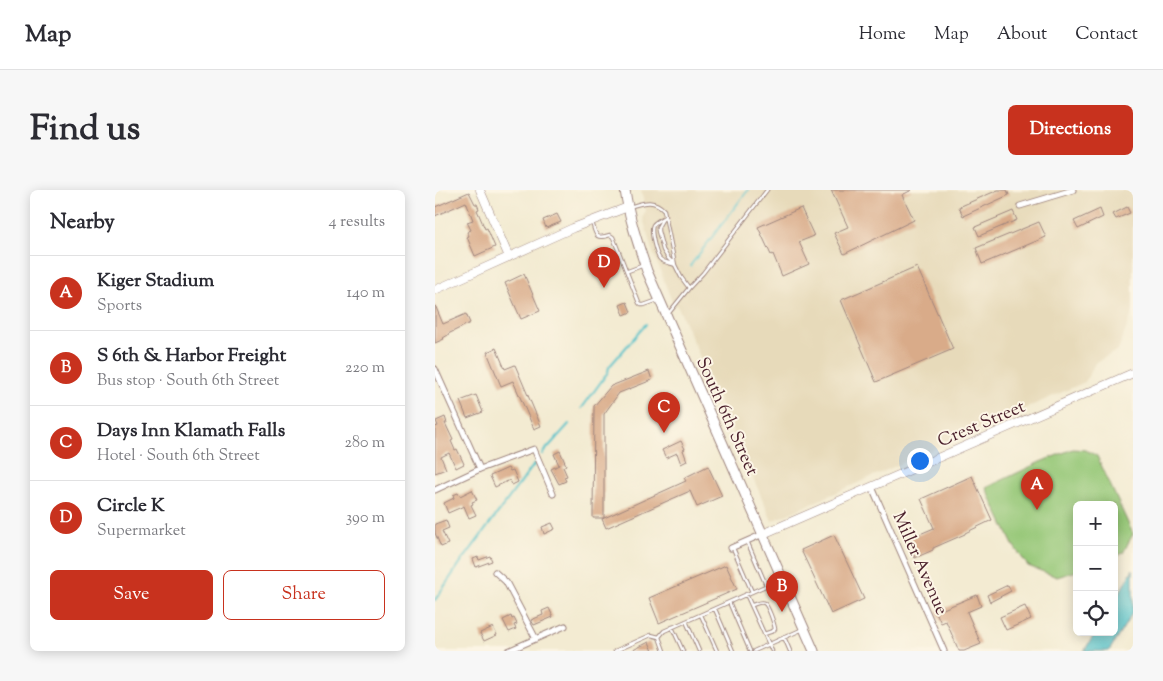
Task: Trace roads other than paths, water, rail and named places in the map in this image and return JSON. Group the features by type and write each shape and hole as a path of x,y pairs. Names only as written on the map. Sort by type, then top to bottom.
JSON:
{"main road":[{"name":"South 6th Street","path":"625,190 633,230 645,265 814,651"}],"street":[{"path":"480,190 509,257"},
{"path":"1020,206 1073,190"},
{"path":"435,290 573,228 627,207"},
{"path":"435,368 480,469"},
{"name":"Crest Street","path":"732,548 1133,373"},
{"path":"435,490 480,469 534,448 553,494"},
{"name":"Miller Avenue","path":"872,487 944,651"},
{"path":"495,572 506,582 535,639"},
{"path":"509,651 565,626"}],"lane":[{"path":"667,316 767,190"},
{"path":"627,207 649,202 655,203 664,210 675,265 681,278 689,288"},
{"path":"666,216 654,224 652,233 660,259 675,265"},
{"path":"666,216 660,223 658,231 665,254 675,265"},
{"path":"592,221 598,237 610,235 613,237 641,305 660,300"},
{"path":"627,272 645,265"},
{"path":"747,541 767,585"},
{"path":"732,548 752,592"},
{"path":"615,651 651,635 659,636 673,627 782,578"},
{"path":"747,594 772,651"},
{"path":"729,602 750,651"},
{"path":"751,605 760,602 766,605 775,629 764,634"},
{"path":"715,608 733,651"},
{"path":"701,615 717,651"},
{"path":"686,621 699,651"},
{"path":"673,627 683,651"},
{"path":"754,651 804,629"},
{"path":"659,636 664,651"},
{"path":"784,638 790,651"}],"water":[{"path":"1133,569 1133,612 1109,651 1084,651 1093,636 1118,636 1118,595"}],"waterway":[{"path":"690,266 748,190"},
{"path":"582,408 608,372 609,367 646,324"},
{"path":"542,454 569,424"},
{"path":"435,600 463,559 535,464"}],"place":[{"name":"Circle K","path":"604,288"},
{"name":"Days Inn Klamath Falls","path":"664,433"},
{"name":"Kiger Stadium","path":"1037,510"},
{"name":"S 6th & Harbor Freight","path":"782,612"}]}
